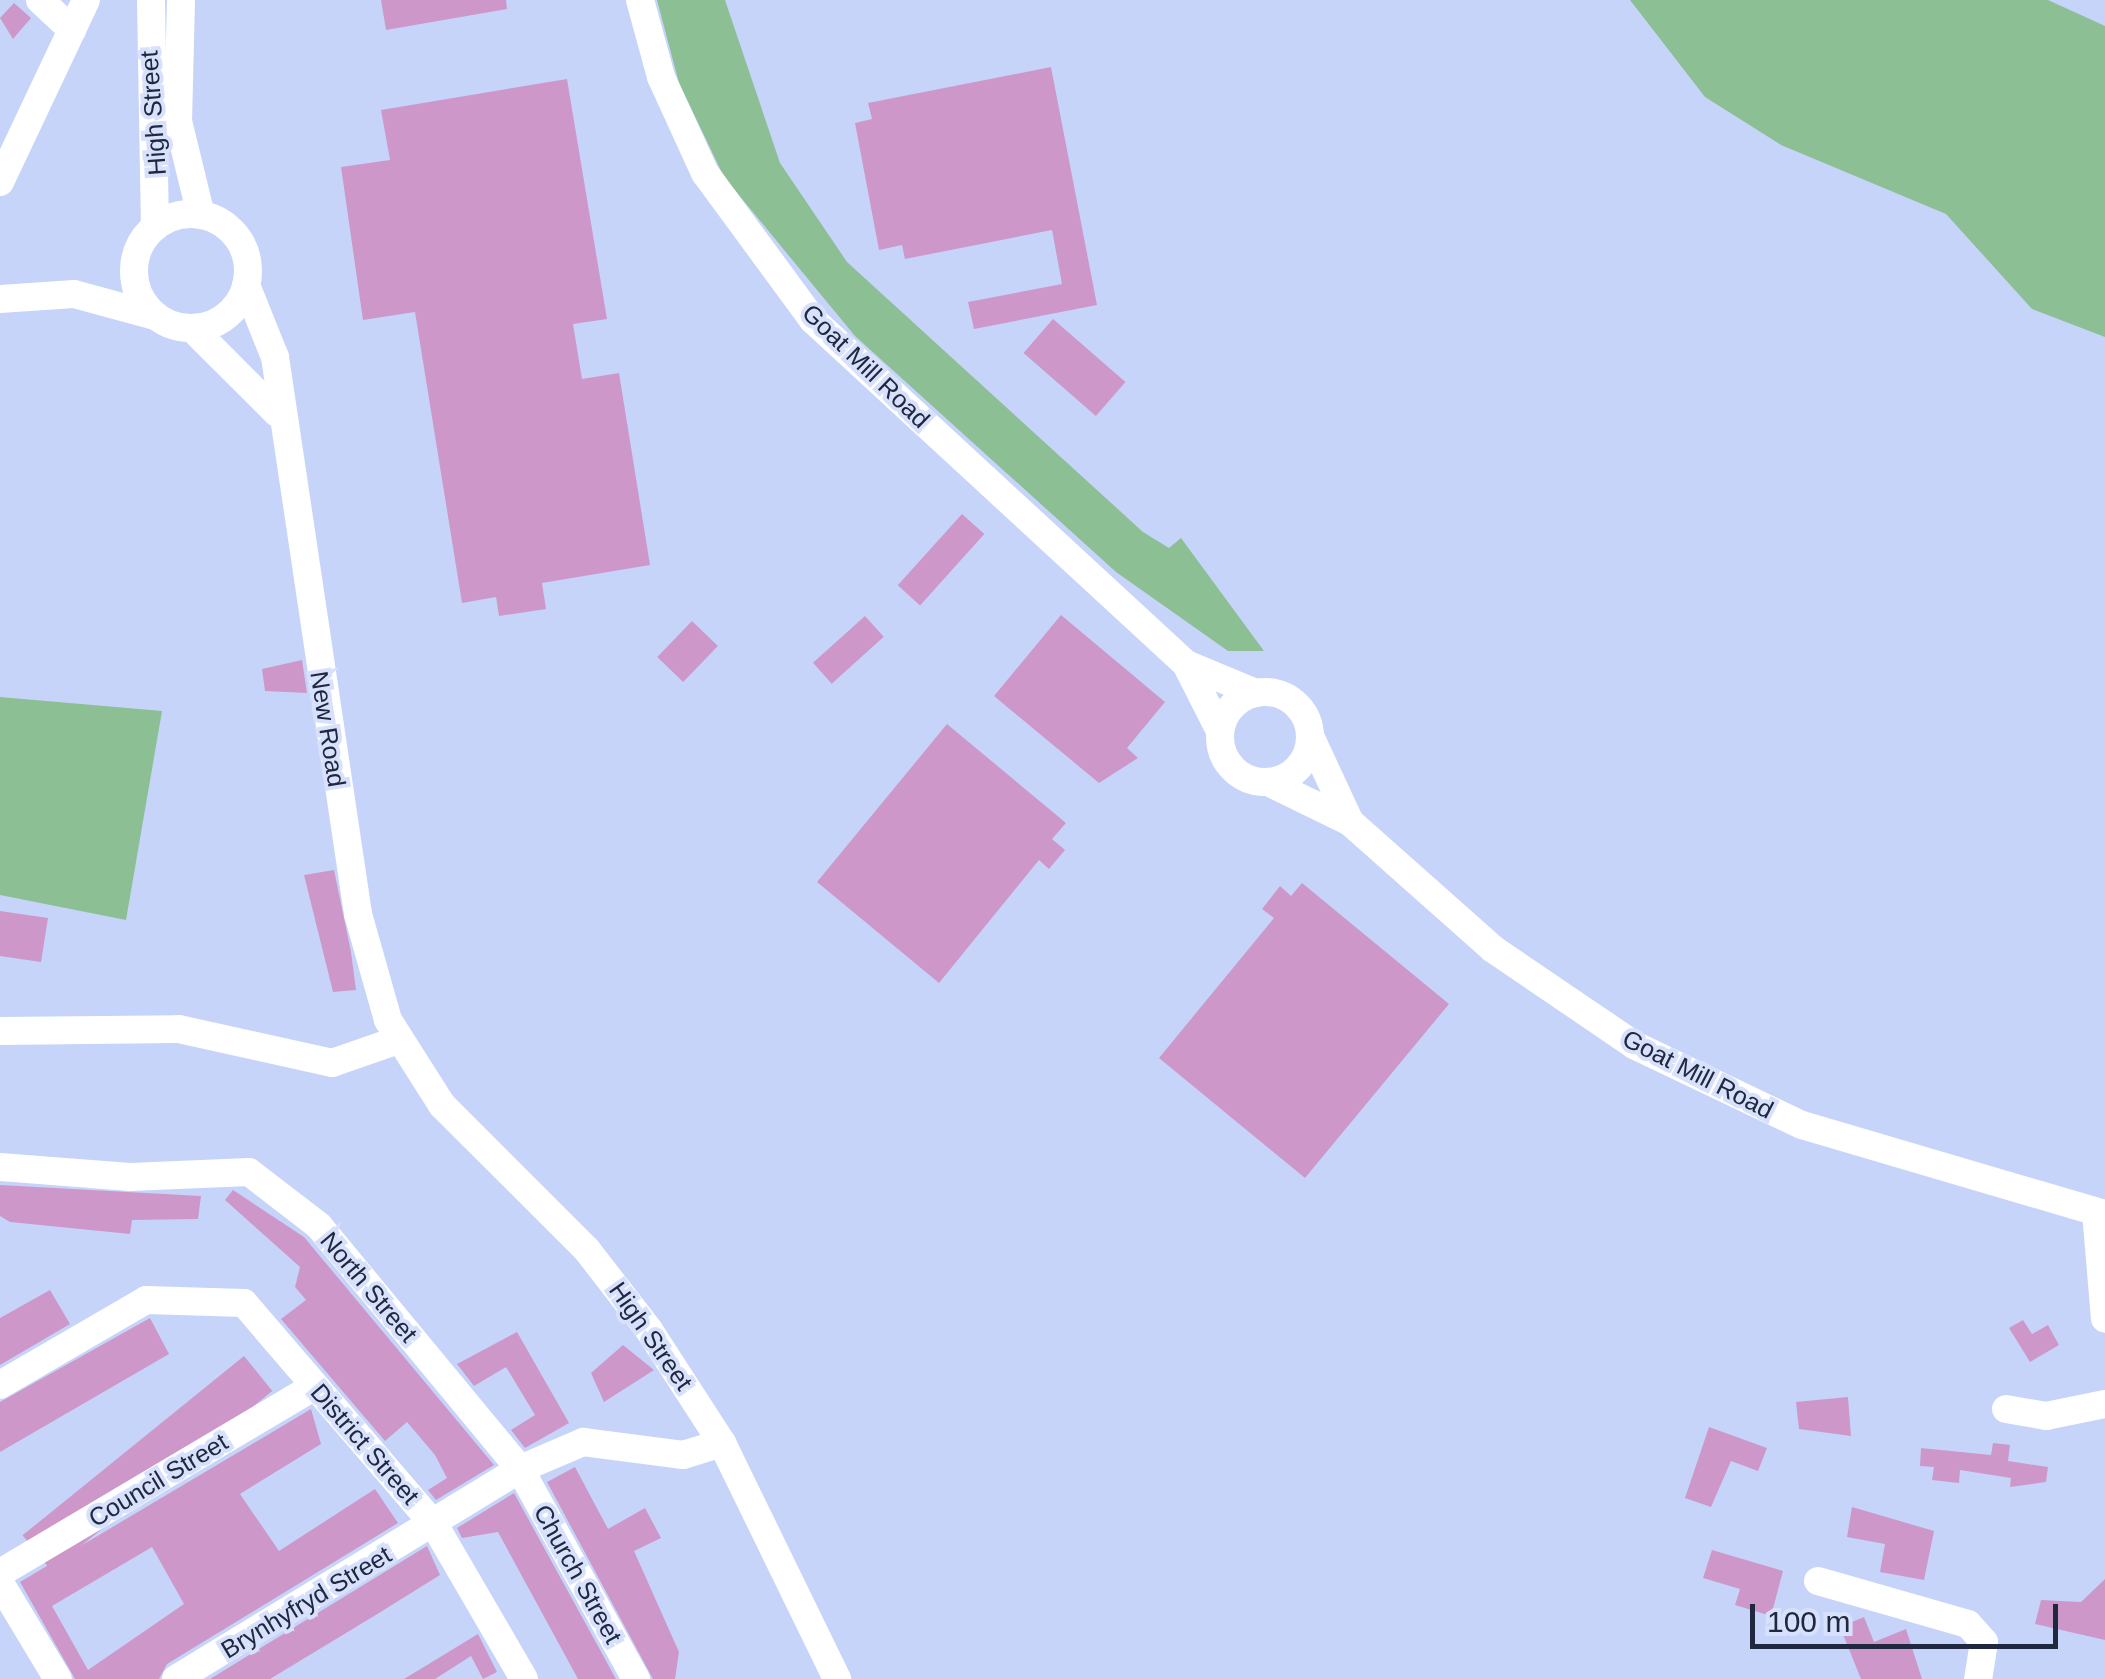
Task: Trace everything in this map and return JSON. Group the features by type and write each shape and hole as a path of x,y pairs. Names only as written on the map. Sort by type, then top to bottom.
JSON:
{"street":[{"path":"40,0 72,30"},
{"path":"0,182 86,0"},
{"name":"High Street","path":"151,0 155,226"},
{"name":"High Street","path":"181,0 178,120 201,215"},
{"name":"Goat Mill Road","path":"640,0 661,77 705,173 812,320 1186,664 1220,731"},
{"path":"156,316 136,287 135,262 155,226 201,215 240,241 246,285 232,311 192,328"},
{"path":"74,294 135,262"},
{"name":"New Road","path":"246,285 271,341 277,413 358,914 398,1040"},
{"path":"0,299 74,294 192,328 277,413"},
{"name":"Goat Mill Road","path":"1186,664 1256,692"},
{"path":"1256,692 1297,706 1310,736 1298,768 1268,782 1228,763 1220,731 1236,702 1256,692"},
{"name":"Goat Mill Road","path":"1310,736 1350,822"},
{"name":"Goat Mill Road","path":"1268,782 1350,822 1493,949 1634,1046 1802,1125 2100,1213"},
{"path":"0,1032 178,1028 332,1063 398,1040"},
{"name":"High Street","path":"398,1040 455,1121 626,1297 722,1443 838,1679"},
{"name":"North Street","path":"0,1167 130,1177 249,1172 319,1226 520,1470"},
{"path":"2100,1213 2105,1319"},
{"name":"District Street","path":"0,1384 146,1300 244,1303 435,1526 524,1679"},
{"name":"Council Street","path":"0,1573 315,1386"},
{"path":"2006,1409 2046,1416 2105,1404"},
{"name":"Brynhyfryd Street","path":"176,1679 435,1526 520,1470 584,1442 683,1455 722,1443"},
{"name":"Church Street","path":"520,1470 636,1679"},
{"path":"1818,1581 1968,1624 1984,1642 1978,1679"},
{"path":"0,1583 58,1679"}],"green space":[{"path":"657,0 725,0 780,163 847,262 1143,532 1169,548 1181,538 1264,651 1228,651 1116,572 855,336 724,177 679,83"},
{"path":"1630,0 2048,0 2105,26 2105,337 2032,309 1946,214 1781,145 1705,97"},
{"path":"0,697 162,711 126,920 0,895"}],"building":[{"path":"381,0 506,0 507,9 386,30"},
{"path":"14,3 31,18 13,39 0,18"},
{"path":"1051,67 1097,305 974,329 968,302 1062,284 1052,230 905,259 902,245 879,250 855,123 872,119 868,103"},
{"path":"567,79 607,319 573,324 582,379 619,373 650,565 542,583 546,609 499,616 496,597 462,603 415,312 363,320 341,167 390,160 381,110"},
{"path":"1053,319 1125,382 1096,416 1023,353"},
{"path":"962,514 984,534 920,605 898,585"},
{"path":"1061,615 1165,702 1127,748 1138,758 1099,783 994,696"},
{"path":"865,616 884,637 832,684 813,663"},
{"path":"692,621 718,646 683,682 657,657"},
{"path":"302,660 307,693 265,691 262,669"},
{"path":"947,724 1066,823 1052,839 1065,850 1049,869 1039,860 939,983 817,882"},
{"path":"334,870 356,990 333,992 304,875"},
{"path":"1302,883 1449,1004 1305,1178 1159,1058 1274,918 1262,909 1280,886 1291,896"},
{"path":"0,911 48,918 41,962 0,956"},
{"path":"0,1185 201,1196 198,1219 132,1220 130,1234 10,1222 0,1216"},
{"path":"233,1190 304,1237 494,1465 436,1500 428,1490 447,1478 435,1455 407,1422 385,1441 281,1319 306,1300 295,1287 300,1267 225,1200"},
{"path":"50,1290 70,1324 0,1365 0,1318"},
{"path":"150,1318 169,1354 0,1452 0,1402"},
{"path":"2023,1320 2032,1334 2048,1325 2059,1345 2030,1362 2009,1328"},
{"path":"517,1332 569,1423 525,1448 511,1430 535,1415 506,1367 474,1386 457,1364"},
{"path":"623,1345 654,1370 604,1402 591,1373"},
{"path":"244,1356 272,1391 51,1570 23,1535"},
{"path":"1848,1397 1851,1436 1799,1429 1796,1402"},
{"path":"311,1409 321,1444 240,1494 279,1551 375,1489 398,1523 167,1664 159,1679 75,1679 20,1582","holes":["152,1547 184,1604 88,1670 52,1606"]},
{"path":"1709,1427 1767,1448 1758,1471 1731,1461 1711,1507 1685,1498"},
{"path":"1993,1443 2010,1445 2008,1461 2048,1467 2046,1482 2010,1487 2011,1478 1960,1470 1959,1483 1932,1480 1934,1467 1920,1466 1921,1448 1991,1455"},
{"path":"575,1467 608,1529 645,1508 661,1538 634,1551 679,1652 675,1679 653,1679 547,1482"},
{"path":"514,1493 616,1679 578,1679 498,1532 462,1538 457,1528"},
{"path":"1852,1507 1934,1531 1924,1580 1880,1572 1885,1544 1847,1537"},
{"path":"427,1546 440,1575 379,1613 270,1679 210,1679"},
{"path":"1712,1550 1783,1571 1771,1616 1735,1605 1740,1589 1703,1578"},
{"path":"2105,1579 2105,1640 2035,1624 2041,1600 2081,1602"},
{"path":"1864,1617 1874,1642 1906,1629 1922,1679 1861,1679 1840,1627"},
{"path":"478,1634 497,1672 483,1679 471,1656 435,1679 404,1679"}]}
